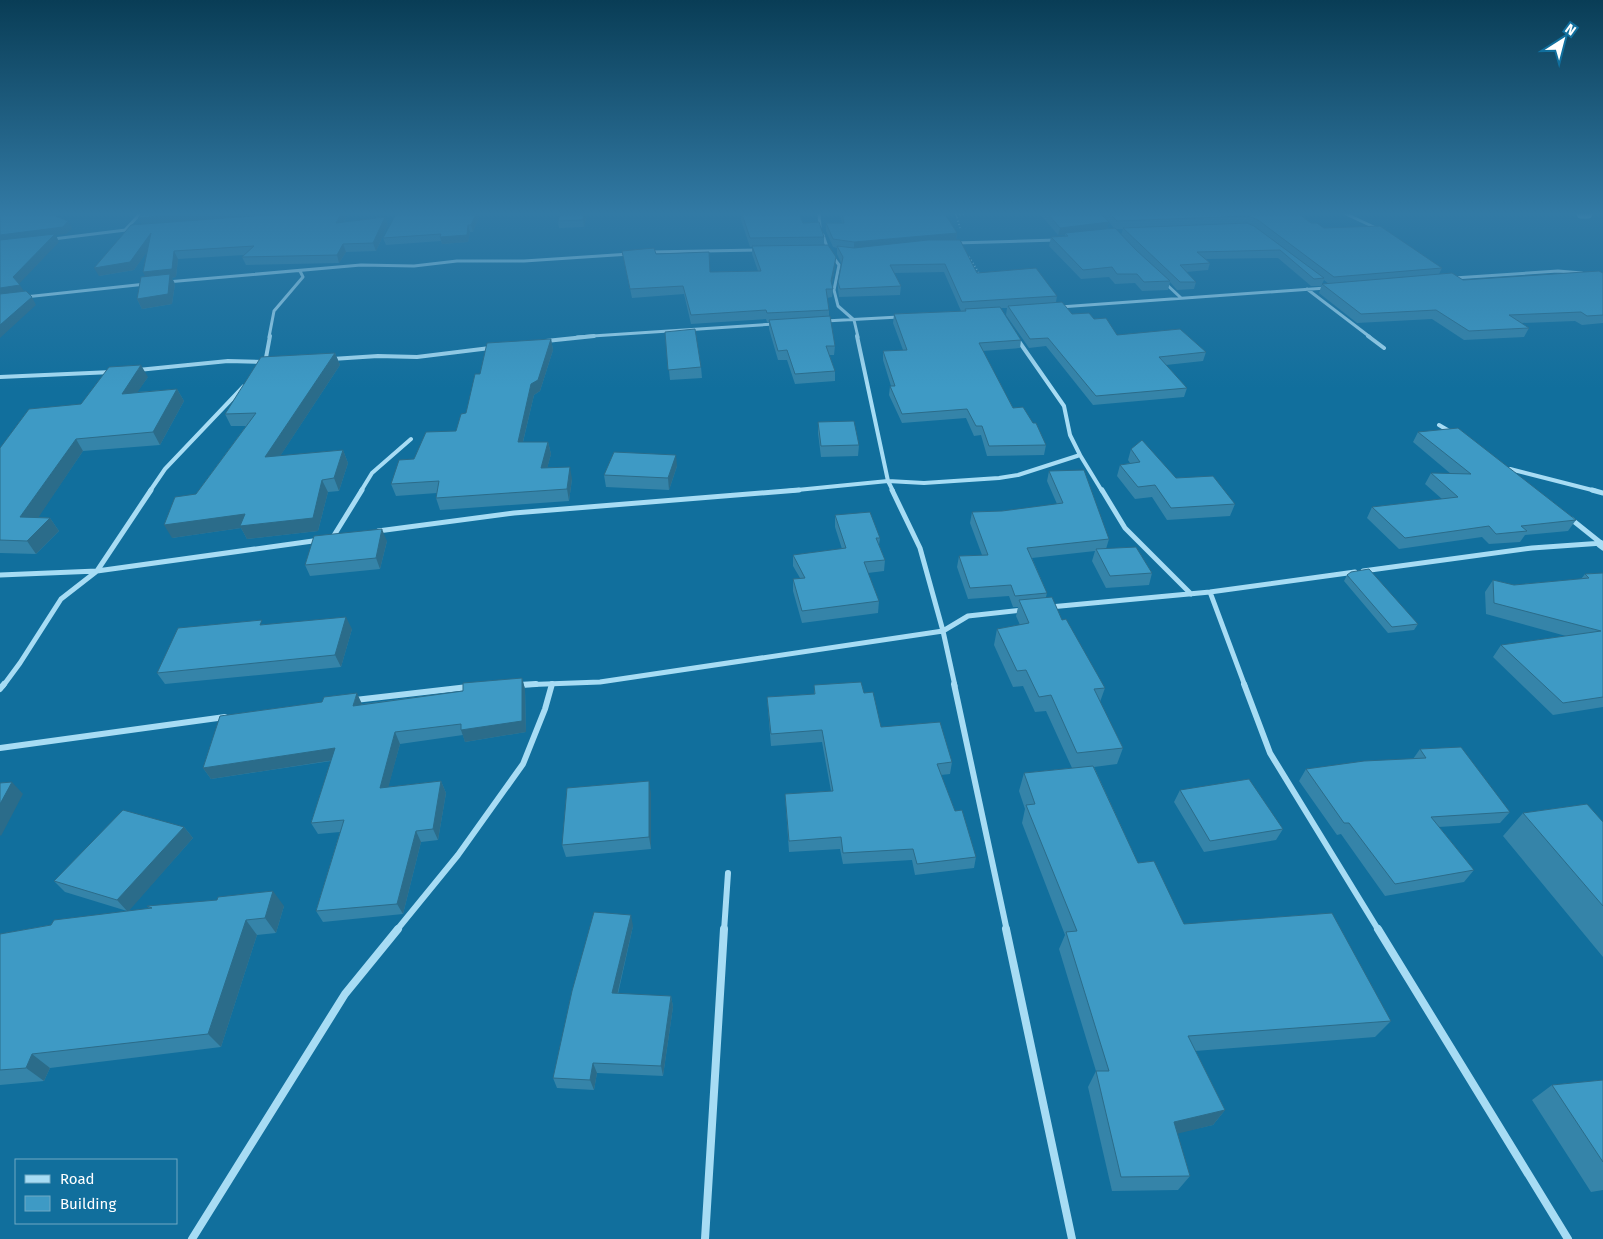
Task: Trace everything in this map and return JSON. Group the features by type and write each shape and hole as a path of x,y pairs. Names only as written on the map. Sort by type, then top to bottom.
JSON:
{"street":[{"path":"161,282 290,272"},
{"path":"260,369 265,363 274,311 299,283 303,277 300,272"},
{"path":"838,272 834,290 838,306 854,320 888,481 920,548 943,631 1072,1239"},
{"path":"1451,278 1545,272"},
{"path":"1569,272 1585,273"},
{"path":"1161,280 1180,297"},
{"path":"1057,307 1329,288 1321,282"},
{"path":"18,297 151,284"},
{"path":"1307,289 1384,348"},
{"path":"814,322 902,317"},
{"path":"539,342 578,337 775,324"},
{"path":"1015,335 1048,380 1064,406 1070,435 1080,455 1091,469 1108,503 1125,528 1191,594"},
{"path":"322,359 378,356 418,358 500,347"},
{"path":"132,370 228,361 275,362"},
{"path":"0,377 122,371"},
{"path":"0,689 20,663 61,599 97,571 165,469 249,381"},
{"path":"1439,425 1455,435"},
{"path":"333,537 372,474 411,438"},
{"path":"371,532 514,513 760,494 888,481 924,482 1018,475 1080,455"},
{"path":"1502,464 1525,481"},
{"path":"1510,469 1603,493"},
{"path":"1563,512 1602,545"},
{"path":"0,575 97,571 342,536"},
{"path":"1048,608 1210,592 1532,548 1602,545"},
{"path":"1210,592 1270,753 1568,1239"},
{"path":"513,685 600,682 943,631 968,616 1029,610"},
{"path":"192,1239 345,994 458,855 523,764 545,709 552,684"},
{"path":"346,701 474,687"},
{"path":"0,748 228,716"},
{"path":"705,1239 728,873"}],"building":[{"path":"0,272 18,272 13,277 20,285 0,288"},
{"path":"626,272 833,272 831,281 833,289 826,289 829,310 767,313 766,310 691,315 683,286 630,289"},
{"path":"840,272 894,272 901,286 840,289 838,282"},
{"path":"948,272 1039,272 1057,296 962,302"},
{"path":"1115,272 1160,272 1170,281 1144,282 1137,274 1117,274"},
{"path":"1169,272 1186,272 1196,282 1180,282"},
{"path":"1306,272 1316,272 1324,278 1314,279"},
{"path":"1327,272 1396,272 1334,277"},
{"path":"1601,272 1603,273 1603,315 1587,316 1581,312 1509,315 1529,328 1469,331 1436,310 1361,314 1322,284 1452,273 1463,280"},
{"path":"170,274 168,294 137,299 141,277"},
{"path":"26,291 32,297 0,325 0,294"},
{"path":"1062,302 1072,314 1089,313 1094,319 1106,318 1117,335 1180,329 1206,352 1159,357 1187,388 1096,396 1048,338 1030,339 1008,306"},
{"path":"1000,307 1021,340 979,343 1013,408 1023,407 1033,423 1036,423 1046,445 989,446 982,426 976,426 967,409 902,414 890,386 895,386 883,351 907,350 894,314 966,311 965,309"},
{"path":"830,316 835,346 826,346 835,371 795,374 787,350 778,351 769,320"},
{"path":"695,329 701,367 668,370 665,332"},
{"path":"551,339 538,380 531,384 518,442 548,442 541,468 570,467 567,489 436,498 439,481 391,484 399,460 414,459 426,432 456,431 461,414 466,413 475,374 480,374 487,343"},
{"path":"335,353 265,457 343,450 334,478 322,480 313,518 240,526 245,514 164,525 175,497 196,494 256,413 225,414 261,357"},
{"path":"141,365 122,394 177,389 153,432 76,439 20,517 50,518 27,541 0,540 0,448 29,409 81,404 109,367"},
{"path":"854,421 859,445 821,446 818,422"},
{"path":"1458,428 1576,520 1521,526 1527,531 1496,534 1489,526 1405,538 1372,507 1458,497 1431,473 1471,474 1418,432"},
{"path":"1142,440 1176,478 1213,476 1235,504 1171,508 1155,485 1138,487 1120,465 1140,462 1131,449"},
{"path":"614,452 676,455 668,478 604,475"},
{"path":"1084,470 1109,539 1027,548 1047,593 1015,596 1011,585 970,588 959,556 988,555 972,512 1002,511 1063,503 1049,471"},
{"path":"870,512 880,538 876,538 885,560 864,562 879,601 802,611 793,579 805,578 793,555 846,548 835,515"},
{"path":"382,529 376,558 305,565 314,536"},
{"path":"1136,547 1152,573 1110,576 1096,549"},
{"path":"1369,569 1418,624 1392,627 1347,575 1351,572"},
{"path":"1603,573 1603,697 1563,703 1501,645 1601,631 1494,603 1493,580 1514,585 1589,578 1585,574"},
{"path":"1052,597 1062,620 1066,619 1105,688 1094,689 1123,748 1077,753 1051,695 1039,697 1026,670 1017,671 997,629 1029,623 1019,600"},
{"path":"346,617 335,655 157,673 178,628 262,620 260,625"},
{"path":"522,678 522,721 461,730 461,724 395,732 380,788 441,781 433,829 416,831 397,904 316,911 344,820 311,823 335,748 203,768 220,716 322,702 324,697 357,693 353,706 463,691 463,683"},
{"path":"861,682 864,693 873,692 881,727 940,722 952,762 937,764 955,811 962,810 976,857 917,864 913,849 843,853 841,837 789,841 785,794 833,791 822,730 771,734 767,697 815,694 814,685"},
{"path":"1461,747 1510,812 1431,817 1474,870 1395,884 1349,823 1344,823 1306,769 1364,761 1426,758 1420,749"},
{"path":"1093,766 1138,863 1154,861 1184,924 1332,913 1391,1021 1188,1036 1225,1110 1174,1122 1190,1176 1121,1177 1096,1071 1109,1071 1066,932 1077,931 1026,805 1035,804 1024,773"},
{"path":"1249,779 1283,829 1210,841 1180,790"},
{"path":"649,781 649,837 562,845 567,788"},
{"path":"12,782 0,804 0,783"},
{"path":"1587,804 1603,822 1603,906 1523,813"},
{"path":"123,810 184,827 117,900 54,881"},
{"path":"273,891 265,918 246,920 208,1034 32,1054 26,1068 0,1070 0,934 51,925 54,920 152,908 147,906 217,900 218,897"},
{"path":"594,912 631,915 612,993 671,996 661,1066 593,1063 590,1080 553,1078 572,991"},
{"path":"1603,1080 1603,1162 1552,1085"}]}
